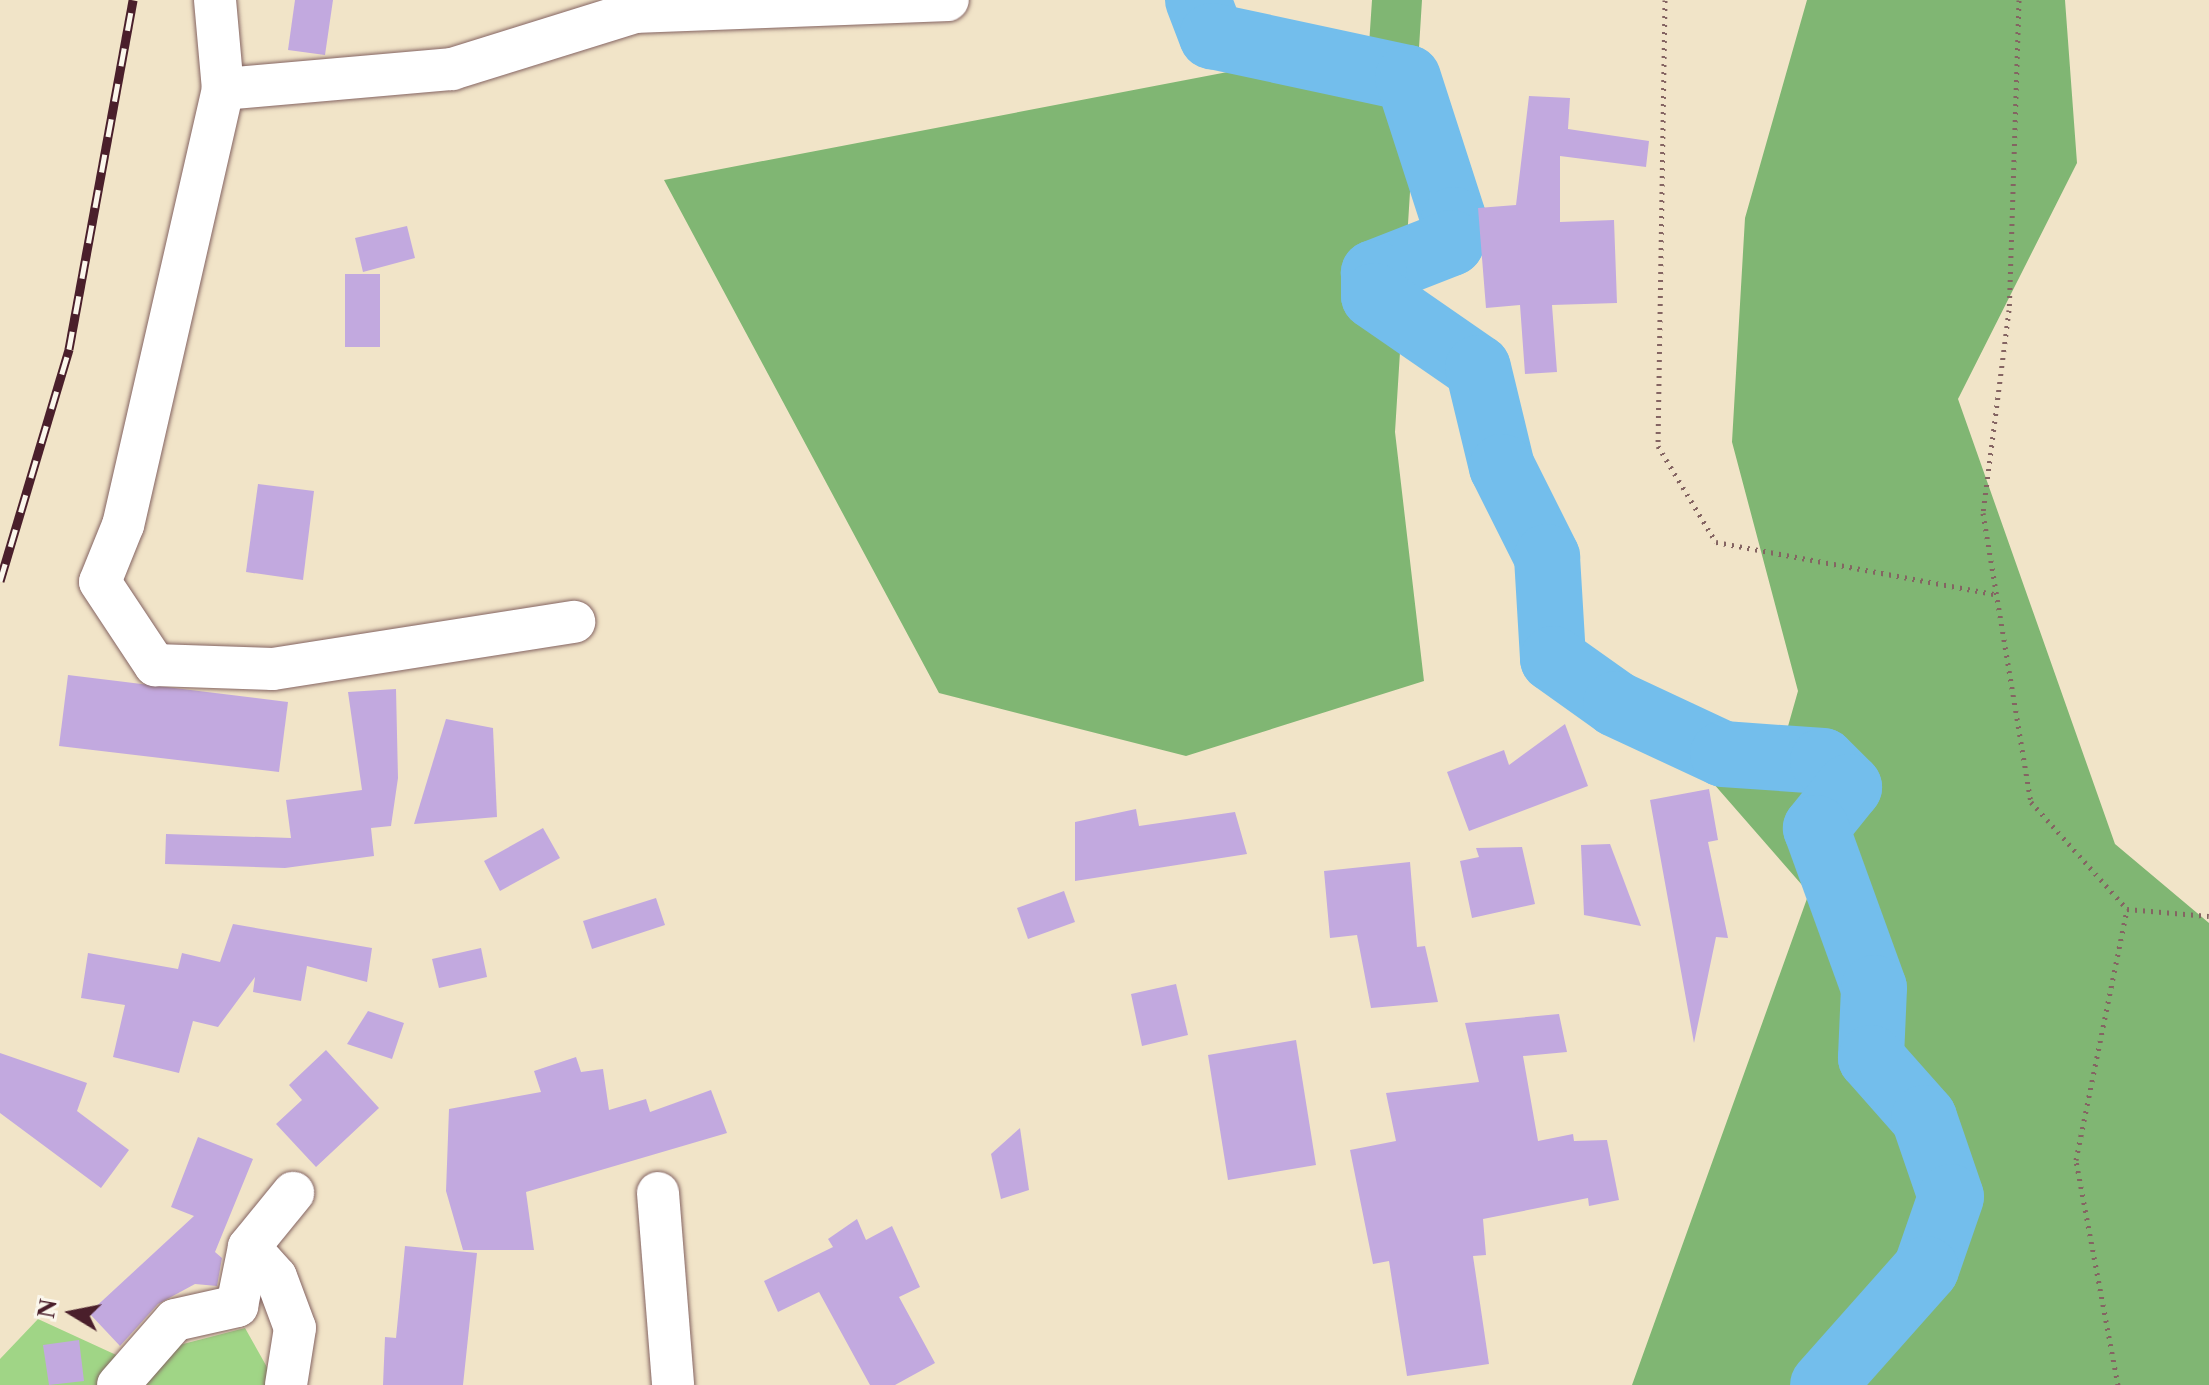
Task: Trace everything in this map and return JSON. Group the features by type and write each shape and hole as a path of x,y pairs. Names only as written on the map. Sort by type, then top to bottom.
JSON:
{"street":[{"path":"215,0 223,89 123,525 100,582 155,665 273,669 574,622"},
{"path":"223,89 452,69 635,12 948,0"},
{"path":"118,1385 175,1320 237,1306 249,1247 293,1193"},
{"path":"658,1193 673,1385"},
{"path":"249,1247 276,1277 295,1328 286,1385"}],"path":[{"path":"1665,0 1658,446 1716,542 1995,594"},
{"path":"2019,0 2009,310 1983,513 2031,802 2127,909 2209,916"},
{"path":"2118,1385 2076,1160 2127,909"}],"green space":[{"path":"1372,0 1422,0 1395,432 1424,681 1186,756 939,693 664,180 1369,45"},
{"path":"1807,0 2065,0 2077,163 1958,399 2115,844 2209,923 2209,1385 1632,1385 1809,893 1706,775 1779,758 1798,691 1732,442 1745,218"},
{"path":"38,1319 125,1359 245,1328 277,1385 0,1385 0,1359"}],"building":[{"path":"295,0 333,0 325,55 288,50"},
{"path":"1529,96 1570,98 1568,129 1649,141 1646,167 1560,156 1560,222 1614,220 1617,303 1552,305 1557,372 1525,374 1520,305 1486,308 1478,208 1516,205"},
{"path":"407,226 415,258 363,272 355,238"},
{"path":"345,274 380,274 380,347 345,347"},
{"path":"258,484 314,491 303,580 246,572"},
{"path":"68,675 288,702 279,772 59,746"},
{"path":"396,689 398,778 391,826 371,828 374,856 285,868 165,864 166,834 291,838 286,800 362,790 348,692"},
{"path":"446,719 493,728 497,817 414,824"},
{"path":"1565,724 1588,786 1469,831 1447,772 1504,750 1509,765"},
{"path":"1709,789 1718,840 1708,842 1728,938 1716,937 1694,1043 1650,800"},
{"path":"1136,809 1139,826 1235,812 1247,854 1075,881 1075,822"},
{"path":"543,828 560,858 500,891 484,861"},
{"path":"1610,844 1641,926 1584,915 1581,845"},
{"path":"1522,847 1535,904 1472,918 1460,861 1479,857 1476,848"},
{"path":"1410,862 1417,947 1425,946 1438,1002 1371,1008 1357,935 1330,938 1324,871"},
{"path":"1064,891 1075,922 1028,939 1017,908"},
{"path":"656,898 665,925 592,949 583,921"},
{"path":"233,924 372,948 367,982 307,966 301,1001 253,992 255,977 218,1027 193,1021 179,1073 113,1057 125,1005 81,998 88,953 178,969 182,953 220,962"},
{"path":"481,948 487,977 439,988 432,959"},
{"path":"1176,984 1188,1035 1142,1046 1131,994"},
{"path":"368,1011 404,1023 392,1059 347,1044"},
{"path":"1559,1014 1567,1052 1523,1056 1538,1141 1573,1134 1574,1141 1607,1140 1619,1200 1589,1206 1588,1198 1483,1219 1486,1255 1473,1256 1489,1364 1407,1376 1389,1261 1373,1264 1350,1150 1396,1141 1386,1093 1479,1082 1465,1023"},
{"path":"1296,1040 1316,1165 1228,1180 1208,1055"},
{"path":"326,1050 379,1108 316,1167 276,1124 302,1100 289,1085"},
{"path":"0,1053 87,1083 77,1111 129,1150 101,1188 0,1113"},
{"path":"576,1057 581,1072 603,1069 609,1110 646,1099 650,1112 711,1090 727,1133 526,1192 534,1250 463,1250 446,1191 449,1109 541,1092 534,1071"},
{"path":"1020,1128 1029,1190 1001,1199 991,1154"},
{"path":"198,1137 253,1159 215,1252 222,1258 217,1286 195,1284 158,1304 120,1346 89,1313 194,1216 171,1207"},
{"path":"857,1219 866,1240 892,1226 920,1287 899,1297 935,1363 895,1385 870,1385 819,1292 778,1312 764,1281 833,1247 828,1239"},
{"path":"405,1246 477,1253 463,1385 383,1385 385,1337 396,1338"},
{"path":"79,1340 84,1381 49,1385 43,1345"}],"waterway":[{"path":"1198,0 1212,36 1408,78 1454,220 1451,243 1374,273 1374,296 1478,368 1502,467 1547,557 1553,659 1616,704 1723,754 1823,761 1849,787 1816,828 1874,988 1871,1058 1924,1118 1951,1197 1926,1269 1823,1385"}],"railway":[{"path":"0,581 69,349 133,0"}]}
